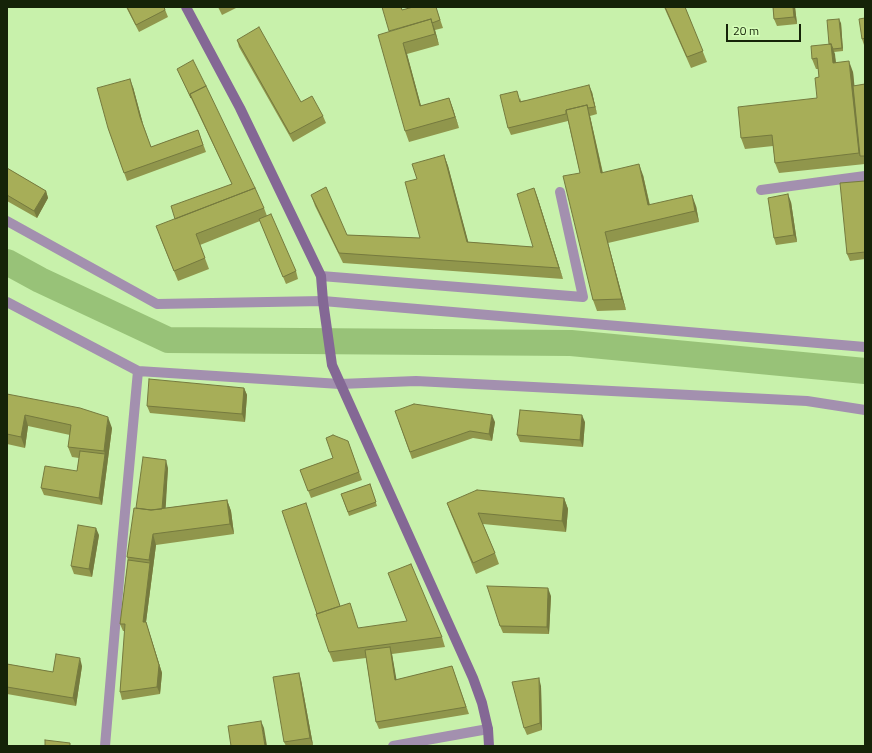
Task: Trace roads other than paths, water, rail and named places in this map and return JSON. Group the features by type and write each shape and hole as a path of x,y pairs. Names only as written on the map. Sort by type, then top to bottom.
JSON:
{"street":[{"path":"186,7 240,108 322,276 324,314 332,366 473,678 482,703 488,729 489,746"},
{"path":"761,190 865,176"},
{"path":"322,276 583,297 560,192"},
{"path":"7,221 156,304 323,301 865,347"},
{"path":"7,302 138,371 340,384 416,381 807,401 865,410"},
{"path":"105,746 138,371"},
{"path":"393,746 488,729"}],"waterway":[{"path":"7,262 40,280 168,340 571,343 865,371"}]}
